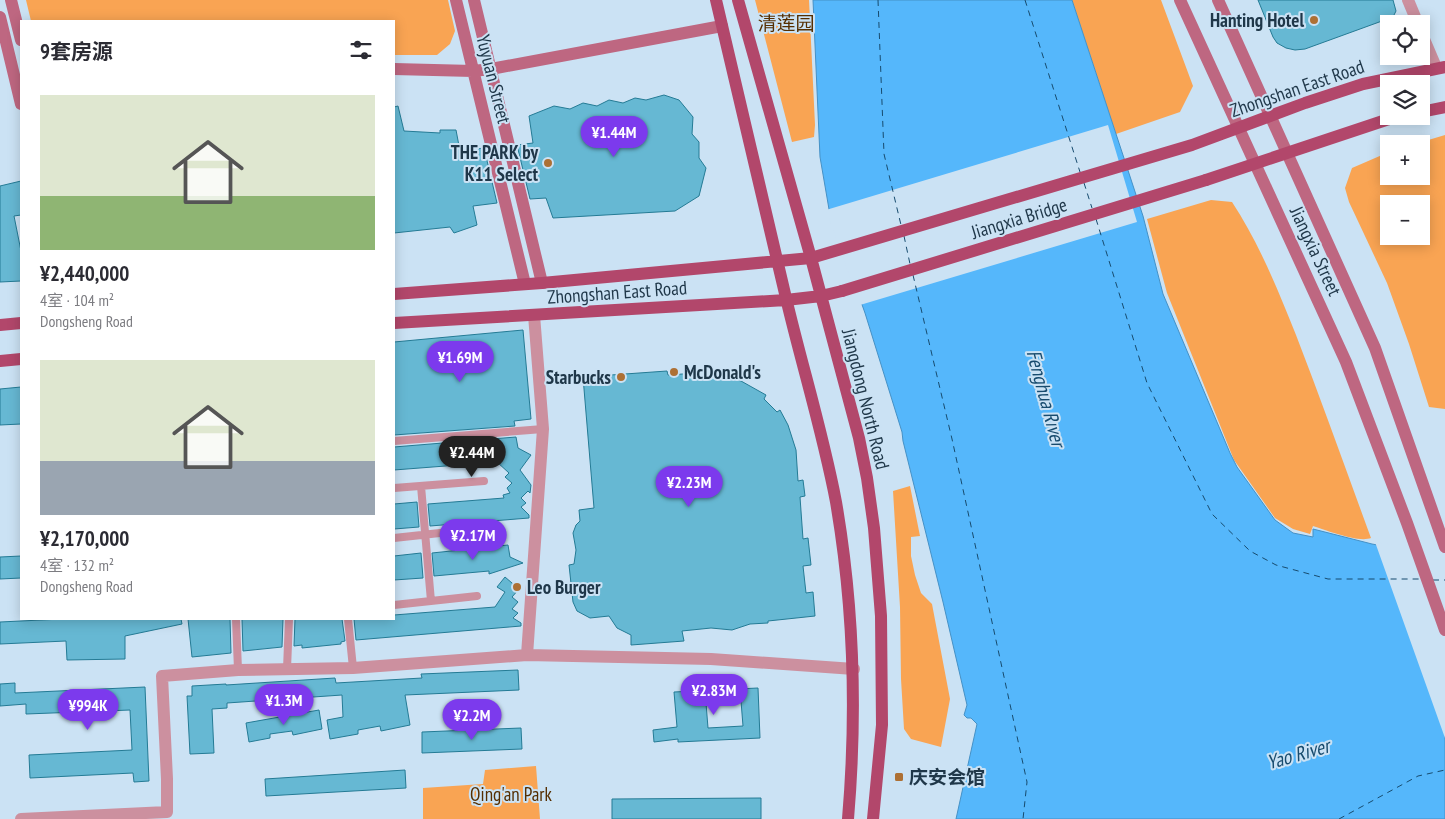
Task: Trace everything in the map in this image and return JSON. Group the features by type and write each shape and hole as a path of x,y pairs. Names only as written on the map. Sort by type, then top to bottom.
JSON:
{"main road":[{"path":"11,0 20,36"},
{"name":"Yuyuan Street","path":"456,0 525,284"},
{"name":"Yuyuan Street","path":"474,0 542,282"},
{"path":"716,0 786,300 815,407 835,500 847,572 854,669 853,768 848,819"},
{"name":"Jiangdong North Road","path":"738,0 811,258 859,438 874,528 881,616 882,725 873,819"},
{"name":"Jiangxia Street","path":"1180,0 1237,128 1346,362 1445,630"},
{"name":"Jiangxia Street","path":"1218,0 1374,348 1445,547"},
{"path":"0,17 20,100"},
{"path":"395,69 473,71 491,69 722,26"},
{"name":"Zhongshan East Road","path":"1192,145 1363,84 1440,67"},
{"path":"1430,110 1445,107"},
{"path":"1254,164 1380,122"},
{"name":"Jiangxia Bridge","path":"830,252 1192,145"},
{"name":"Jiangxia Bridge","path":"842,291 1254,164"},
{"name":"Zhongshan East Road","path":"395,294 811,258 830,252"},
{"name":"Zhongshan East Road","path":"395,323 786,300 821,296 842,291"},
{"path":"0,325 20,323"},
{"path":"0,361 20,359"}],"street":[{"path":"1408,0 1414,15"},
{"path":"1430,49 1440,67"},
{"path":"527,655 543,429 534,316"},
{"path":"21,819 167,816 162,676 238,670 352,668 527,655 711,659 854,669"}],"lane":[{"path":"395,441 543,429"},
{"path":"395,488 484,481"},
{"path":"421,486 431,601"},
{"path":"395,538 495,527"},
{"path":"395,605 477,596"},
{"path":"236,620 238,670"},
{"path":"287,669 289,620"},
{"path":"348,620 352,668"}],"green space":[{"path":"26,0 448,0 455,31 450,44 437,55 395,55 395,20 31,20"},
{"name":"清莲园","path":"755,0 809,0 814,137 792,142"},
{"path":"1072,0 1161,0 1193,86 1180,112 1116,134"},
{"path":"1445,135 1445,409 1429,407 1387,283 1349,202 1345,188 1352,168 1380,156 1380,185 1430,185 1430,140"},
{"path":"1211,200 1232,202 1251,234 1267,267 1306,360 1371,538 1358,539 1313,526 1310,534 1293,529 1275,518 1234,460 1167,293 1147,219"},
{"path":"910,486 920,536 911,537 911,556 921,593 932,604 950,699 941,747 911,739 904,729 900,607 893,491"},
{"name":"Qing'an Park","path":"536,766 540,819 423,819 423,788 483,784 485,770"}],"water":[{"path":"813,0 1072,0 1143,216 1163,294 1237,467 1275,520 1293,533 1313,537 1313,529 1394,548 1445,544 1445,819 956,819 977,724 971,718 967,718 964,715 967,705 902,432 865,313 830,215 820,157"}],"pier":[{"path":"1108,125 1137,222 860,305 826,210"},
{"path":"1375,542 1394,545 1445,542 1445,738"}],"building":[{"path":"1258,0 1393,0 1396,11 1394,15 1380,15 1380,22 1305,49 1295,50 1286,48 1277,43"},
{"name":"THE PARK by K11 Select","path":"664,95 679,100 693,117 692,134 699,142 699,158 706,168 699,196 675,211 553,218 546,198 530,199 517,145 533,143 529,116 554,106 570,109 583,103 597,106 609,100 623,103 635,98 646,100"},
{"path":"398,106 404,131 440,133 440,130 456,130 460,151 484,148 497,203 473,206 477,225 454,233 450,227 395,233 395,107"},
{"path":"20,181 20,215 14,216 20,246 20,281 0,282 0,186"},
{"path":"523,330 531,419 514,421 515,426 395,435 395,342"},
{"path":"667,371 668,375 697,373 697,376 713,377 716,374 741,381 766,395 764,399 777,412 780,410 788,425 796,450 798,481 803,480 805,496 800,497 803,539 808,538 811,565 803,566 806,593 813,592 815,616 750,624 732,630 711,628 682,631 684,641 631,645 631,635 617,628 609,616 590,618 577,611 573,602 569,565 574,564 576,550 573,533 580,521 579,510 594,508 583,377"},
{"path":"20,387 20,424 0,425 0,389"},
{"path":"516,437 518,448 531,455 520,470 531,485 530,493 528,491 521,498 526,503 521,507 529,515 529,518 430,526 428,504 504,498 503,495 510,493 507,488 512,483 505,477 509,473 497,462 395,470 395,447"},
{"path":"417,502 419,527 395,529 395,504"},
{"path":"508,545 510,557 523,563 489,574 489,571 434,576 432,553"},
{"path":"421,553 423,578 395,580 395,556"},
{"path":"20,556 20,578 0,579 0,557"},
{"path":"505,577 519,589 512,597 518,602 512,609 518,613 513,618 521,623 521,626 356,640 354,620 395,620 395,615 495,607 505,592 497,587"},
{"path":"41,620 181,620 182,624 125,636 125,659 67,660 66,641 0,644 0,622"},
{"path":"188,620 230,620 231,653 192,657"},
{"path":"242,620 283,620 282,647 243,651"},
{"path":"295,620 342,620 345,641 341,642 341,644 302,648 302,645 294,646"},
{"path":"518,670 519,690 405,695 410,725 381,731 380,726 358,730 358,734 330,739 327,720 343,717 342,695 227,703 227,708 212,709 214,753 190,754 187,696 192,696 192,686 335,678 336,683 422,678 421,674"},
{"path":"15,683 15,693 145,687 149,781 134,782 133,773 30,778 29,755 132,750 130,710 26,714 26,704 0,706 0,684"},
{"path":"758,688 760,738 678,742 678,739 654,742 653,730 677,727 674,692","holes":["741,701 743,726 708,728 706,703"]},
{"path":"319,710 322,729 293,735 292,731 270,734 270,738 249,742 246,723"},
{"path":"521,728 522,749 422,753 422,732"},
{"path":"405,770 406,788 266,796 265,779"},
{"path":"761,798 761,819 612,819 612,799"}],"ferry route":[{"path":"878,0 884,154 901,225"},
{"path":"1025,0 1080,172"},
{"path":"1084,183 1092,208"},
{"path":"1096,219 1147,383 1212,514 1250,551 1276,565 1328,579 1422,579"},
{"path":"904,236 910,264"},
{"path":"913,275 952,439 1027,782 1023,819"},
{"path":"1433,580 1445,580"},
{"path":"1339,819 1418,776 1445,770"}],"place":[{"name":"Hanting Hotel","path":"1314,20"},
{"name":"THE PARK by K11 Select","path":"548,163"},
{"name":"McDonald's","path":"674,372"},
{"name":"Starbucks","path":"621,377"},
{"name":"Leo Burger","path":"517,587"},
{"name":"庆安会馆","path":"899,777"}],"water label":[{"name":"Fenghua Rıver","path":"1046,398"},
{"name":"Yao River","path":"1298,754"}]}
